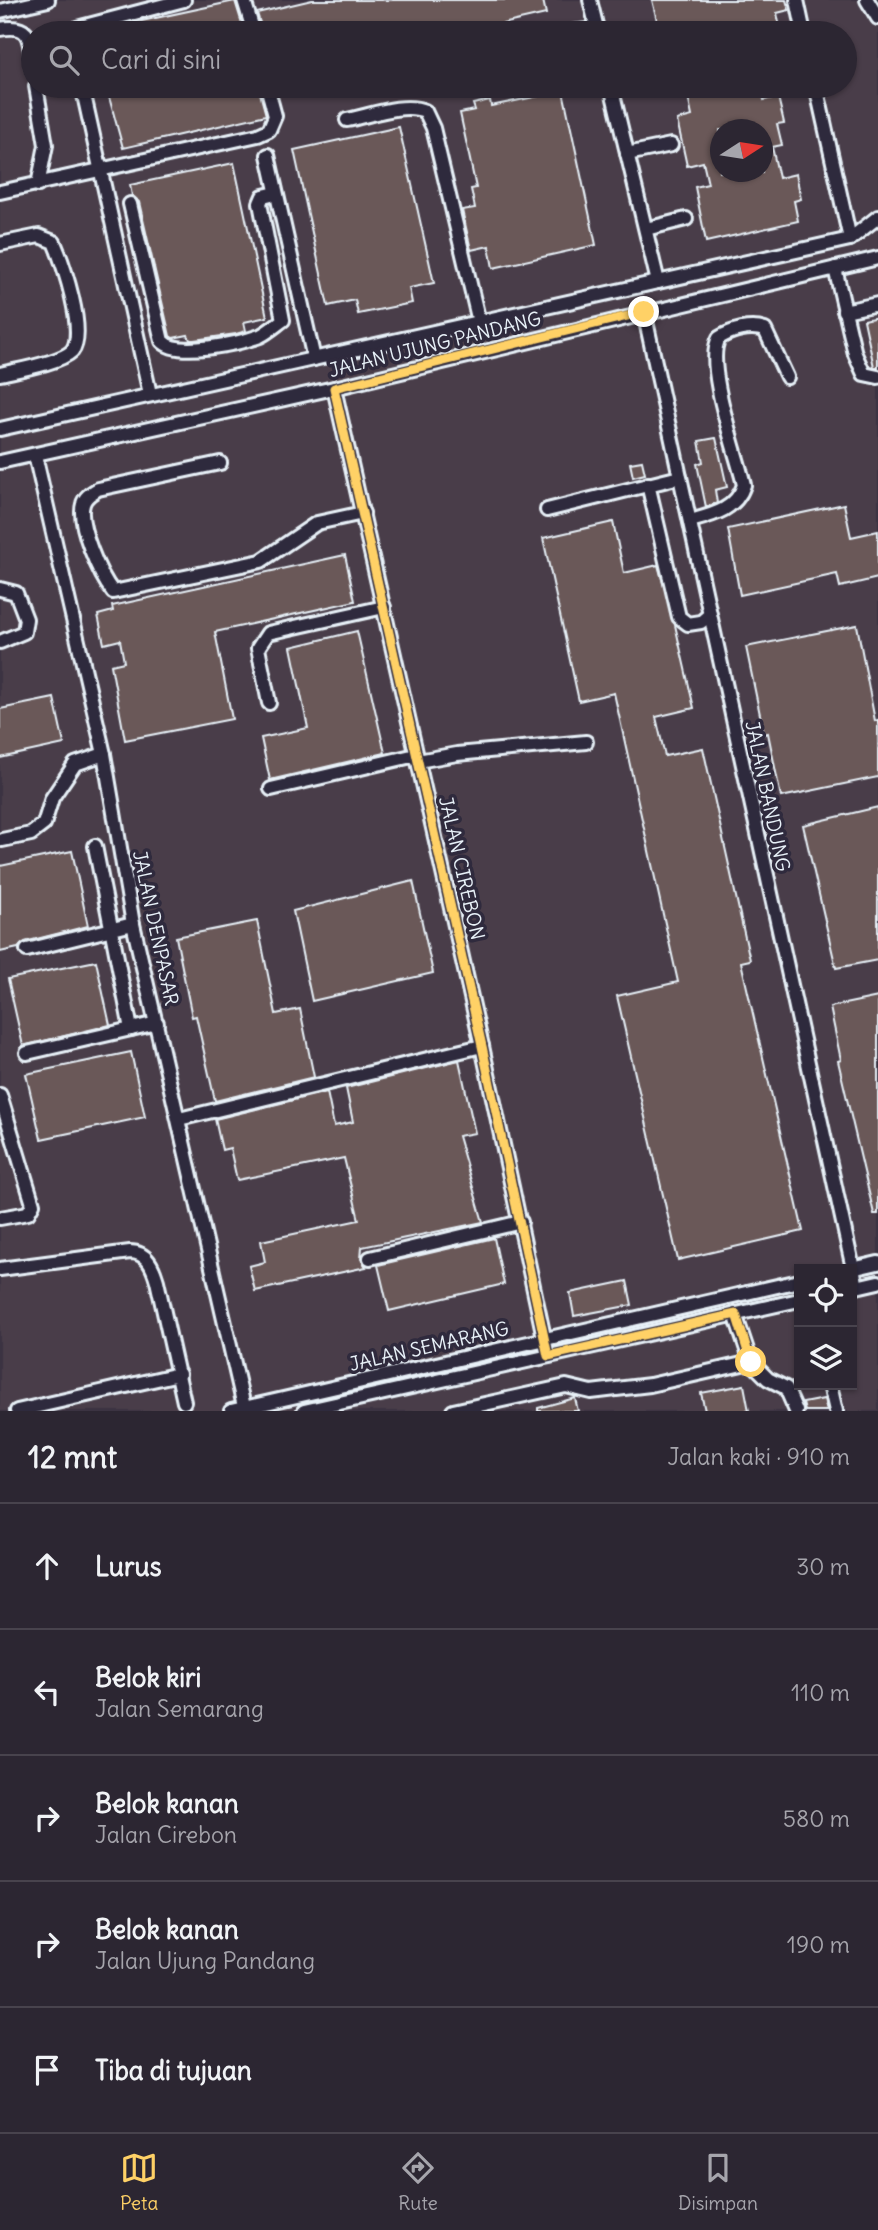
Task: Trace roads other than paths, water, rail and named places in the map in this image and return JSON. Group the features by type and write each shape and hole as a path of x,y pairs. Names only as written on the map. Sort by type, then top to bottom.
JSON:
{"street":[{"path":"0,11 48,0"},
{"path":"104,21 184,0"},
{"path":"244,0 250,21"},
{"path":"590,0 595,21"},
{"path":"797,0 801,21"},
{"path":"867,0 878,18"},
{"path":"0,29 21,28"},
{"path":"37,185 46,145 38,98"},
{"path":"85,98 150,394"},
{"path":"0,192 102,171 269,130 275,116 270,98"},
{"path":"614,98 658,282"},
{"path":"819,98 850,239"},
{"path":"347,120 417,108 425,111 433,128 479,322"},
{"path":"628,154 671,145"},
{"path":"268,155 314,359"},
{"path":"130,204 162,341 185,351 259,336 283,320 260,201 263,196 276,193"},
{"path":"0,429 850,239 878,217"},
{"path":"646,229 686,219"},
{"path":"0,244 39,236 54,242 74,310 78,340 71,351 62,357 0,374"},
{"name":"JALAN UJUNG PANDANG","path":"0,462 334,388 878,258"},
{"path":"835,268 860,366 867,377 878,377"},
{"path":"844,311 878,304"},
{"name":"JALAN BANDUNG","path":"644,312 852,1264"},
{"path":"690,521 719,513 730,505 744,485 716,374 713,355 719,338 729,332 756,327 765,330 787,377"},
{"name":"JALAN CIREBON","path":"334,388 482,1046 548,1356"},
{"name":"JALAN DENPASAR","path":"34,455 104,754 133,924 180,1119 244,1409"},
{"path":"220,463 98,489 87,496 82,506 86,531 97,564 113,592 261,561 317,523 363,513"},
{"path":"547,510 680,477"},
{"path":"648,484 679,617 688,624 701,622 709,615"},
{"path":"0,589 16,593 26,618 24,632 0,642"},
{"path":"269,703 258,648 268,633 384,607"},
{"path":"271,789 417,758 586,742"},
{"path":"2,840 31,834 44,824 52,798 75,764 104,754"},
{"path":"95,846 131,1029"},
{"path":"27,950 133,924"},
{"path":"27,1053 157,1023"},
{"path":"180,1119 482,1046"},
{"path":"0,1095 33,1204 28,1213 0,1218"},
{"path":"370,1258 521,1223"},
{"path":"0,1269 137,1252 154,1269 184,1402"},
{"path":"857,1268 878,1263"},
{"name":"JALAN SEMARANG","path":"231,1411 794,1282"},
{"path":"857,1287 878,1282"},
{"name":"JALAN SEMARANG","path":"304,1411 794,1301"},
{"path":"736,1314 751,1362 768,1379 786,1388 796,1411"},
{"path":"453,1411 566,1386 591,1392 650,1385 751,1362"},
{"path":"18,1411 178,1374"},
{"path":"831,1390 836,1411"}]}
